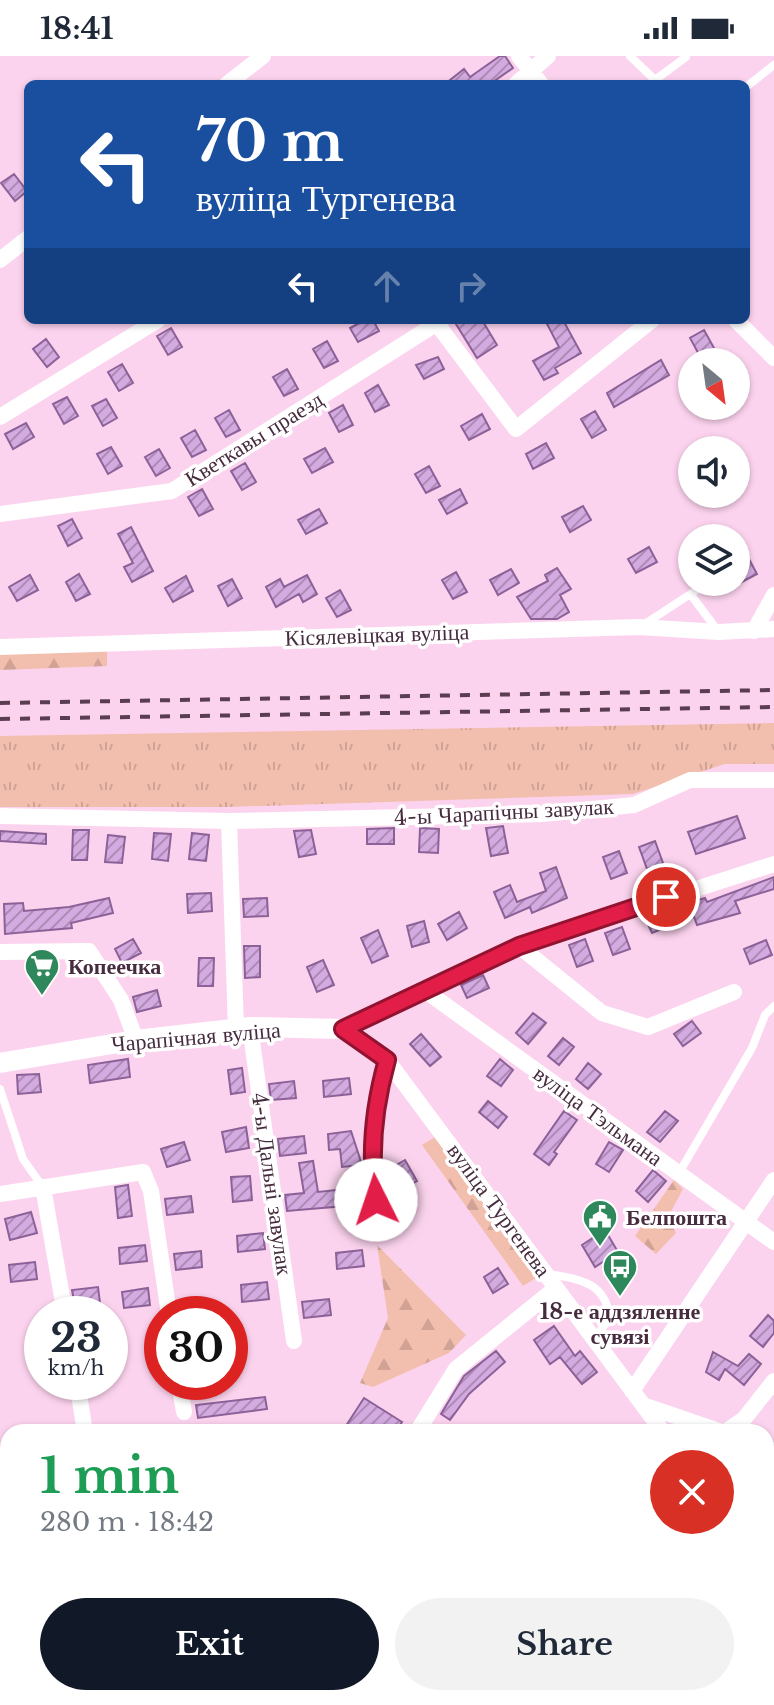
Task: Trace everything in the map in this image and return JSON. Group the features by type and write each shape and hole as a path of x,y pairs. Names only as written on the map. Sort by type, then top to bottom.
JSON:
{"street":[{"path":"232,80 263,56"},
{"path":"519,56 536,78 548,56"},
{"path":"0,260 24,241"},
{"path":"0,417 151,324"},
{"name":"Кветкавы праезд","path":"0,514 172,491 433,324"},
{"path":"440,324 516,429 647,324"},
{"path":"740,324 774,358"},
{"path":"754,631 774,595"},
{"name":"Кісялевіцкая вуліца","path":"0,647 639,627 719,632 774,629"},
{"name":"4-ы Чарапічны завулак","path":"0,816 229,821 542,814 634,805 690,780 774,780"},
{"path":"229,821 243,1028"},
{"name":"Чарапічная вуліца","path":"0,1063 136,1040 243,1028 343,1029 519,946 774,864"},
{"path":"519,946 602,1013 648,1027 734,992"},
{"path":"0,952 89,951 121,1000 136,1040"},
{"name":"вуліца Тэльмана","path":"423,989 774,1242"},
{"name":"4-ы Дальні завулак","path":"243,1028 294,1341"},
{"name":"вуліца Тургенева","path":"343,1029 387,1060 657,1424"},
{"path":"380,1225 373,1175 376,1101 387,1060"},
{"path":"0,1194 143,1172 151,1191 166,1296"},
{"path":"632,1391 744,1220 774,1180"},
{"path":"43,1187 62,1296"},
{"path":"422,1424 456,1369 556,1288"},
{"path":"736,1424 744,1419 774,1381"},
{"path":"80,1400 84,1424"},
{"path":"182,1400 184,1412"},
{"path":"643,1405 699,1424"}],"lane":[{"path":"630,56 655,80 686,57"},
{"path":"750,84 774,65"},
{"path":"639,627 689,596"},
{"path":"692,596 719,632"},
{"path":"679,1174 752,1048 765,1015 774,1006"},
{"path":"0,1089 23,1159 43,1187"},
{"path":"546,1274 588,1282 599,1288 607,1301 610,1318 594,1339"}],"green space":[{"path":"107,650 107,666 0,670 0,654"},
{"path":"774,723 774,764 725,764 633,794 228,807 0,807 0,736"},
{"path":"435,1137 539,1276 523,1286 422,1145"},
{"path":"674,1180 683,1189 668,1217 676,1233 656,1254 635,1236"},
{"path":"377,1245 466,1335 449,1353 373,1387 360,1383 388,1318"}],"building":[{"path":"500,56 505,56 513,68 496,80 450,80 464,69 470,77"},
{"path":"14,174 24,187 24,194 15,201 1,183"},
{"path":"358,324 375,324 379,331 358,342 350,328"},
{"path":"456,324 484,324 497,345 477,358"},
{"path":"547,324 565,324 581,353 555,368 558,373 544,380 533,361 559,347"},
{"path":"171,328 182,347 168,355 157,336"},
{"path":"704,330 714,348 695,348 690,338"},
{"path":"46,339 59,357 47,367 33,349"},
{"path":"327,341 338,361 324,368 313,349"},
{"path":"438,357 444,369 424,379 416,365"},
{"path":"661,360 669,375 614,407 607,393"},
{"path":"122,364 133,383 119,391 108,372"},
{"path":"287,369 298,389 284,396 273,377"},
{"path":"378,385 389,405 375,412 365,393"},
{"path":"67,397 78,416 64,424 53,404"},
{"path":"106,399 117,418 103,426 92,406"},
{"path":"343,405 353,425 339,432 329,413"},
{"path":"229,410 240,430 226,437 215,418"},
{"path":"595,411 606,430 592,438 581,419"},
{"path":"482,414 490,429 469,440 461,426"},
{"path":"26,423 34,437 13,449 5,434"},
{"path":"195,430 206,450 192,457 181,438"},
{"path":"546,443 554,458 533,469 526,454"},
{"path":"111,447 122,466 108,474 97,454"},
{"path":"325,448 333,462 312,473 304,459"},
{"path":"159,449 170,468 156,476 145,457"},
{"path":"245,463 256,482 242,490 231,471"},
{"path":"429,466 440,486 426,493 415,474"},
{"path":"202,489 213,509 199,516 188,497"},
{"path":"460,489 467,503 447,514 439,500"},
{"path":"583,506 591,520 570,532 562,517"},
{"path":"319,509 327,523 306,534 298,520"},
{"path":"72,519 82,538 68,546 58,526"},
{"path":"131,527 153,571 132,582 124,567 133,563 118,534"},
{"path":"649,547 657,562 636,573 628,559"},
{"path":"750,561 757,574 750,578"},
{"path":"557,568 571,589 560,595 569,612 557,619 531,619 517,597 548,581 545,575"},
{"path":"511,569 519,583 498,595 490,580"},
{"path":"456,572 467,592 453,599 442,580"},
{"path":"79,574 90,594 76,601 66,582"},
{"path":"30,575 38,590 17,601 9,587"},
{"path":"307,575 317,594 303,602 299,594 276,607 266,587 280,579 284,587"},
{"path":"186,576 193,591 173,602 165,588"},
{"path":"232,579 242,598 228,606 218,586"},
{"path":"340,590 351,610 337,617 326,598"},
{"path":"737,816 745,838 696,854 688,832"},
{"path":"503,826 508,853 491,856 486,828"},
{"path":"394,828 394,844 367,844 367,829"},
{"path":"420,828 439,829 438,853 419,852"},
{"path":"73,830 89,830 87,860 72,860"},
{"path":"311,830 316,854 299,857 294,831"},
{"path":"0,831 46,834 46,844 0,841"},
{"path":"154,833 171,834 168,861 152,859"},
{"path":"192,833 209,835 206,861 189,859"},
{"path":"108,835 125,837 122,863 105,862"},
{"path":"655,841 663,863 647,869 639,847"},
{"path":"619,851 627,873 611,879 603,857"},
{"path":"556,867 567,898 532,913 530,907 505,918 494,892 510,885 517,902 546,891 540,873"},
{"path":"774,877 774,889 735,901 740,913 697,925 689,903 705,898 707,902"},
{"path":"211,893 212,911 188,913 187,894"},
{"path":"109,898 113,913 71,923 72,928 5,934 4,904 23,903 24,911 69,907"},
{"path":"267,898 268,916 244,917 243,899"},
{"path":"668,910 674,924 652,933 645,918"},
{"path":"459,912 467,928 447,940 438,924"},
{"path":"424,921 429,942 412,947 407,926"},
{"path":"622,927 630,949 613,955 605,933"},
{"path":"378,930 388,956 372,963 361,938"},
{"path":"133,939 141,953 122,963 115,949"},
{"path":"585,939 593,961 577,967 569,945"},
{"path":"766,940 772,955 750,964 744,949"},
{"path":"244,946 260,946 260,977 245,978"},
{"path":"199,958 214,958 213,986 198,986"},
{"path":"323,960 334,985 317,992 307,967"},
{"path":"483,975 489,988 467,998 461,985"},
{"path":"157,990 161,1006 137,1012 133,997"},
{"path":"533,1013 546,1023 528,1044 516,1033"},
{"path":"692,1021 701,1033 683,1046 674,1034"},
{"path":"421,1034 441,1057 430,1066 410,1044"},
{"path":"563,1038 574,1047 559,1065 548,1056"},
{"path":"128,1059 130,1077 90,1083 88,1065"},
{"path":"500,1059 513,1070 501,1086 487,1076"},
{"path":"588,1063 601,1074 588,1089 576,1079"},
{"path":"242,1068 245,1092 231,1094 228,1070"},
{"path":"39,1074 41,1092 18,1094 17,1075"},
{"path":"349,1078 351,1094 324,1097 323,1081"},
{"path":"294,1081 296,1098 271,1100 269,1084"},
{"path":"488,1101 507,1117 498,1128 479,1112"},
{"path":"564,1111 577,1120 554,1152 557,1154 549,1165 534,1154"},
{"path":"665,1111 678,1121 660,1142 647,1132"},
{"path":"246,1127 249,1148 226,1152 222,1132"},
{"path":"351,1131 362,1165 342,1167 340,1149 329,1150 328,1134"},
{"path":"304,1136 306,1153 280,1156 278,1139"},
{"path":"184,1142 190,1160 167,1167 161,1149"},
{"path":"609,1142 623,1150 609,1172 596,1164"},
{"path":"405,1160 417,1181 404,1188 400,1181 388,1187 386,1171"},
{"path":"313,1161 318,1192 355,1188 357,1205 287,1211 285,1195 304,1193 299,1163"},
{"path":"653,1170 666,1181 648,1202 636,1191"},
{"path":"250,1176 252,1200 233,1202 231,1177"},
{"path":"128,1185 132,1216 118,1218 115,1187"},
{"path":"191,1196 193,1212 167,1215 165,1199"},
{"path":"31,1212 37,1233 10,1240 5,1219"},
{"name":"Белпошта","path":"605,1230 618,1252 595,1267 582,1245"},
{"path":"263,1233 265,1249 238,1252 237,1236"},
{"path":"145,1245 147,1261 120,1264 119,1248"},
{"path":"362,1250 364,1266 337,1269 336,1253"},
{"path":"201,1251 202,1267 176,1270 174,1254"},
{"path":"35,1262 37,1279 11,1282 9,1265"},
{"path":"498,1268 508,1284 493,1293 484,1277"},
{"path":"267,1282 269,1299 248,1301 248,1296 242,1296 241,1285"},
{"path":"98,1287 99,1296 73,1296 72,1290"},
{"path":"148,1288 149,1296 144,1296 144,1306 128,1308 128,1296 122,1296 122,1292"},
{"path":"329,1299 331,1315 304,1318 302,1302"},
{"path":"768,1315 774,1321 774,1333 763,1347 750,1336"},
{"path":"554,1326 575,1356 580,1351 597,1372 582,1384 560,1357 550,1364 534,1340"},
{"path":"496,1351 505,1362 469,1394 450,1420 441,1414 464,1376"},
{"path":"713,1352 738,1366 749,1354 761,1364 744,1385 725,1369 719,1380 706,1372"},
{"path":"265,1397 267,1409 198,1418 196,1405"},
{"path":"364,1398 402,1422 401,1424 347,1424"}],"railway":[{"path":"0,703 774,690"},
{"path":"0,719 774,707"}],"place":[{"name":"Копеечка","path":"42,997"},
{"name":"Белпошта","path":"600,1248"},
{"name":"18-е аддзяленне сувязі","path":"620,1298"}],"route":[{"path":"376,1200 373,1175 376,1101 387,1060 343,1029 519,946 666,897"}]}
